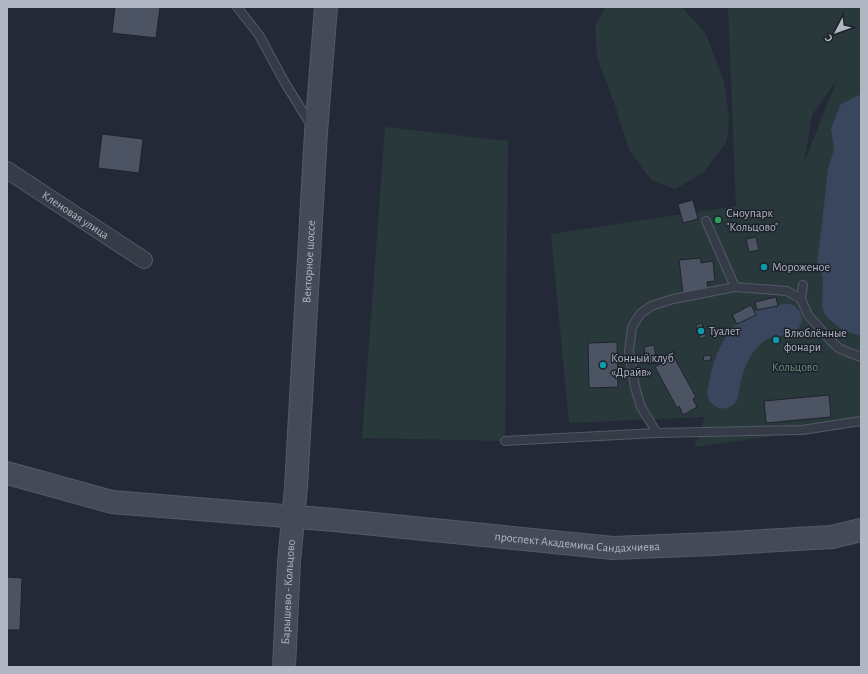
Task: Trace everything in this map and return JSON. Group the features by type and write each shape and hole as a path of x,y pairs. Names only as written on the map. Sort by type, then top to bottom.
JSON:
{"main road":[{"name":"Векторное шоссе","path":"293,517 296,487 316,132 326,7"},
{"name":"проспект Академика Сандахчиева","path":"7,473 112,502 334,520 613,548 832,537 861,530"},
{"name":"Барышево - Кольцово","path":"284,667 289,562 293,517"}],"street":[{"name":"Кленовая улица","path":"7,170 144,260"}],"lane":[{"path":"237,7 259,35 285,83 316,132"},
{"path":"706,221 735,287"},
{"path":"803,285 801,299 808,315 830,340 840,348 861,357"},
{"path":"657,433 641,408 635,387 629,351 632,327 640,314 652,306 673,299 735,287 787,291 801,299"},
{"path":"504,441 657,433 802,430 861,422"}],"green space":[{"path":"606,7 682,7 706,34 724,82 729,118 727,141 703,173 675,189 651,180 629,150 616,108 597,57 595,25"},
{"name":"Сноупарк \"Кольцово\"","path":"728,7 861,7 861,424 694,447 705,417 569,423 551,234 736,206","holes":["836,82 804,163 812,115"]},
{"path":"385,127 508,141 505,441 362,438"}],"water":[{"path":"861,94 861,336 842,330 825,315 822,306 823,277 817,263 828,169 834,150 831,128 841,104"}],"building":[{"path":"115,7 160,7 156,38 112,33"},
{"path":"102,134 143,139 139,173 98,168"},
{"path":"693,200 698,219 683,223 678,204"},
{"path":"756,237 759,250 749,252 746,239"},
{"path":"701,258 701,263 713,261 715,281 707,282 708,290 683,293 679,260"},
{"name":"Мороженое","path":"761,264 768,264 768,270 761,271"},
{"path":"776,297 778,306 757,310 755,302"},
{"path":"751,305 756,315 737,324 732,315"},
{"name":"Туалет","path":"702,323 706,337 700,339 696,325"},
{"name":"Конный клуб «Драйв»","path":"617,342 618,387 589,388 588,343"},
{"path":"654,345 657,363 647,364 644,347"},
{"name":"Туалет","path":"711,355 711,360 704,361 703,356"},
{"path":"674,357 696,397 693,399 697,407 683,415 679,406 677,408 655,367"},
{"path":"829,395 831,417 766,423 764,401"},
{"path":"7,577 22,578 20,630 7,630"}],"waterway":[{"path":"723,393 724,383 730,364 738,346 744,338 759,326 786,319"}],"place":[{"name":"Сноупарк \"Кольцово\"","path":"718,220"},
{"name":"Мороженое","path":"764,267"},
{"name":"Туалет","path":"701,331"},
{"name":"Влюблённые фонари","path":"776,340"},
{"name":"Конный клуб «Драйв»","path":"603,365"}],"park label":[{"name":"Кольцово","path":"795,367"}]}
